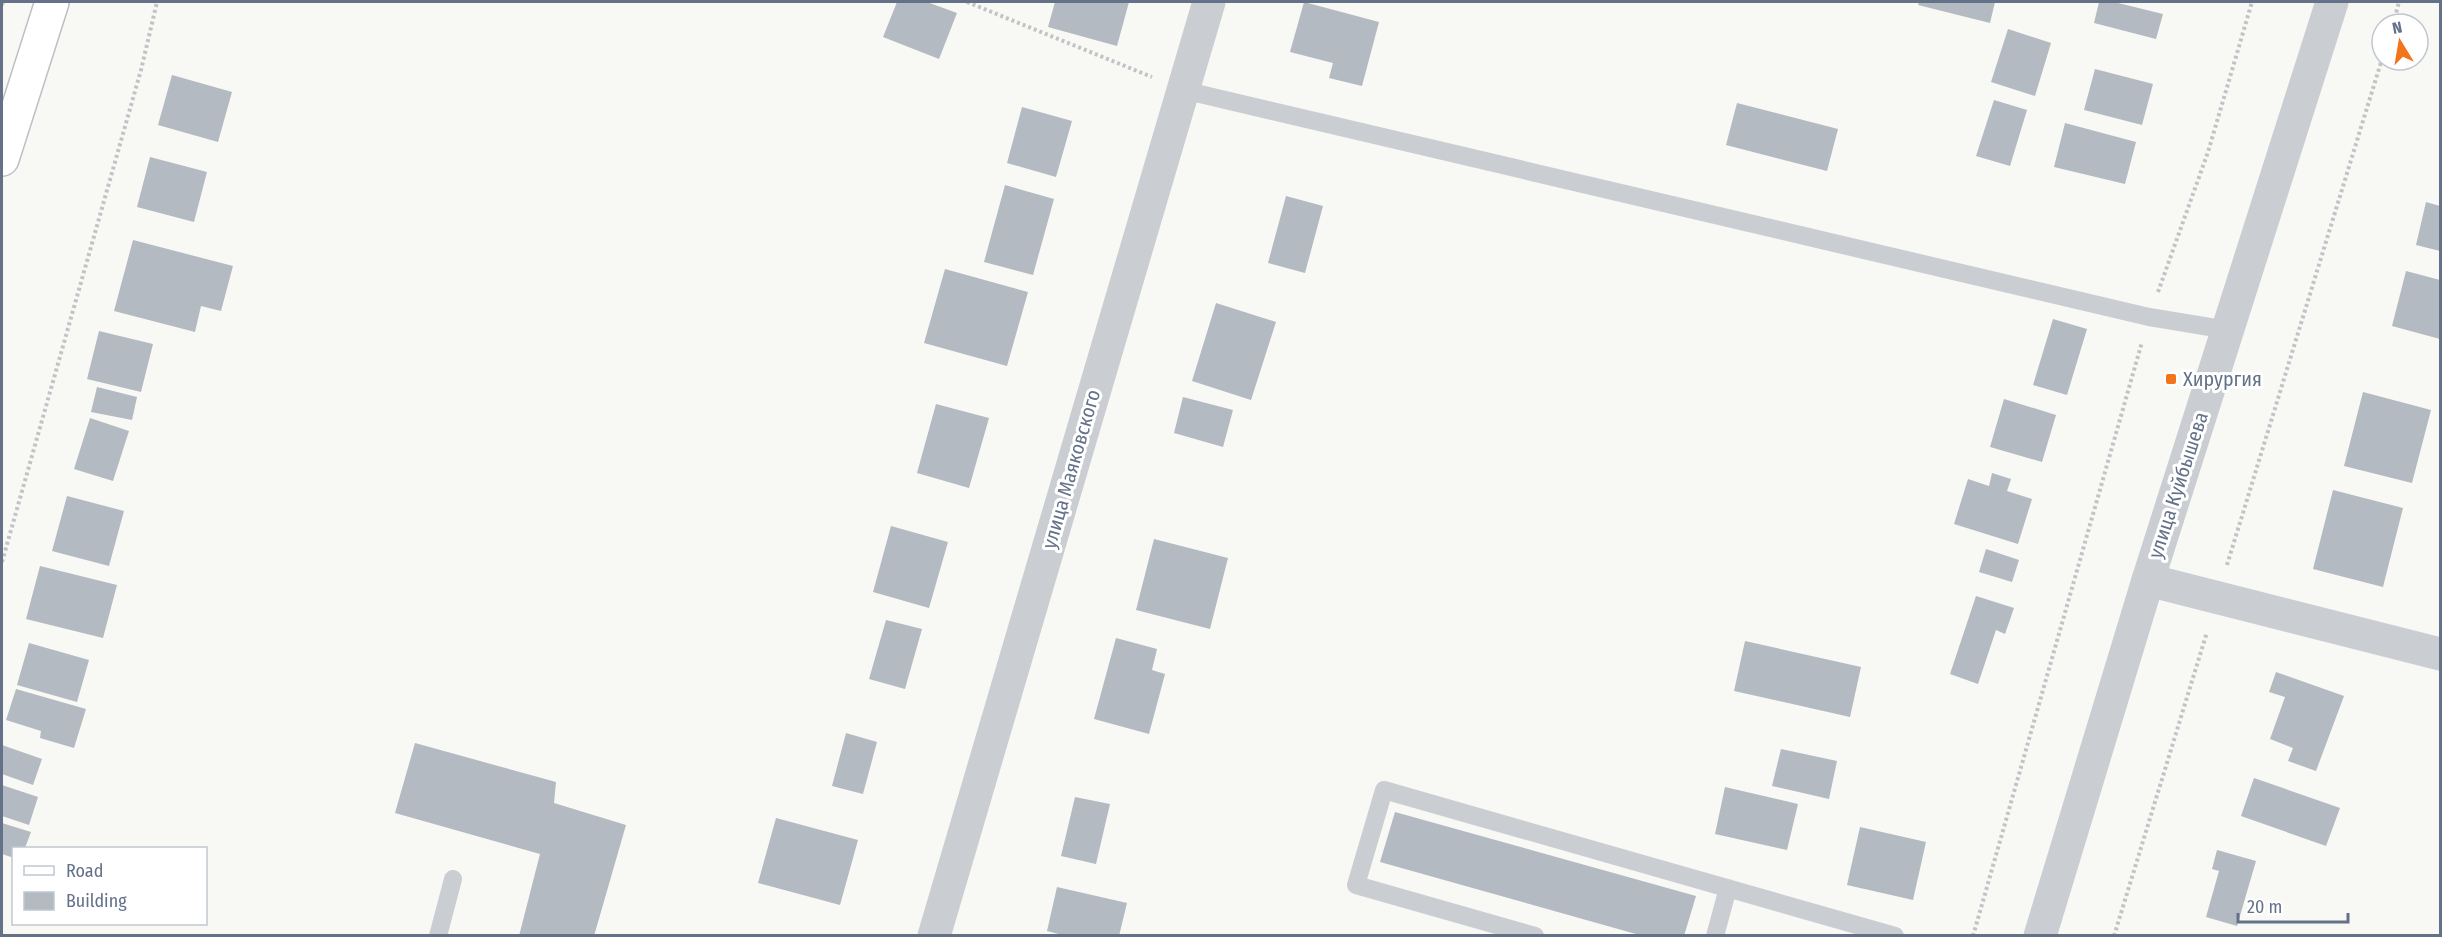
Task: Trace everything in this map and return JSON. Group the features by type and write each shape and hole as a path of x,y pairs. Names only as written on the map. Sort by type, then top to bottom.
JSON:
{"main road":[{"path":"2,159 52,2"}],"street":[{"name":"улица Маяковского","path":"934,936 1209,2"},
{"name":"улица Куйбышева","path":"2040,936 2148,580 2332,2"},
{"path":"2148,580 2440,654"}],"lane":[{"path":"1183,90 2149,317 2228,330"},
{"path":"1535,936 1356,885 1384,790 1895,936"},
{"path":"438,936 453,879"},
{"path":"1715,936 1728,888"}],"path":[{"path":"2,562 138,82 157,2"},
{"path":"967,2 1183,90"},
{"path":"1973,936 2149,317 2208,152 2252,2"},
{"path":"2224,575 2378,72"},
{"path":"2114,936 2207,631"}],"building":[{"path":"897,2 927,2 957,13 939,59 883,37"},
{"path":"1055,2 1129,2 1117,46 1048,27"},
{"path":"1304,2 1379,22 1362,86 1329,78 1333,63 1290,52"},
{"path":"1919,2 1995,2 1990,23 1918,5"},
{"path":"2099,2 2114,2 2163,14 2156,39 2094,23"},
{"path":"2008,29 2051,43 2035,96 1991,82"},
{"path":"2095,69 2153,84 2142,125 2084,110"},
{"path":"172,75 232,92 218,142 158,125"},
{"path":"1994,100 2027,110 2010,166 1976,156"},
{"path":"1737,103 1838,129 1827,171 1726,145"},
{"path":"1022,107 1072,121 1056,177 1007,163"},
{"path":"2065,123 2136,142 2125,184 2054,167"},
{"path":"150,157 207,172 194,222 137,207"},
{"path":"1005,185 1054,199 1033,275 984,262"},
{"path":"1286,196 1323,206 1305,273 1268,263"},
{"path":"2426,202 2440,206 2440,251 2416,245"},
{"path":"133,240 233,266 221,311 201,306 195,332 114,311"},
{"path":"945,269 1028,292 1007,366 924,343"},
{"path":"2406,271 2440,280 2440,339 2392,326"},
{"path":"1216,303 1276,322 1251,400 1192,381"},
{"path":"2053,319 2087,329 2067,395 2033,385"},
{"path":"99,331 153,344 141,392 87,379"},
{"path":"97,387 137,397 132,420 91,412"},
{"path":"2363,392 2431,410 2412,483 2344,466"},
{"path":"1183,397 1233,410 1223,447 1174,433"},
{"path":"2004,399 2056,415 2042,462 1990,447"},
{"path":"936,404 989,418 969,488 917,473"},
{"path":"90,418 129,431 113,481 74,469"},
{"path":"1992,473 2011,479 2007,491 2032,499 2018,544 1954,524 1968,479 1989,486"},
{"path":"2333,490 2403,508 2383,587 2313,569"},
{"path":"67,496 124,511 109,566 52,551"},
{"path":"891,526 948,542 929,608 873,592"},
{"path":"1154,539 1228,558 1210,629 1136,610"},
{"path":"1986,549 2019,560 2012,582 1979,572"},
{"path":"40,566 117,585 103,638 26,619"},
{"path":"1976,596 2014,608 2005,634 1996,630 1978,684 1950,674"},
{"path":"886,620 922,629 905,689 869,679"},
{"path":"1116,638 1157,649 1152,670 1165,674 1149,734 1094,719"},
{"path":"1745,641 1861,667 1850,717 1734,691"},
{"path":"29,643 89,660 77,702 17,685"},
{"path":"2276,672 2344,696 2316,771 2288,761 2293,748 2270,739 2285,697 2269,692"},
{"path":"16,689 86,709 74,748 40,738 41,731 6,720"},
{"path":"846,733 877,742 863,794 832,786"},
{"path":"415,743 556,782 554,803 626,825 594,936 519,936 540,854 395,813"},
{"path":"2,745 42,759 33,785 2,774"},
{"path":"1781,749 1837,761 1829,799 1772,786"},
{"path":"2254,778 2340,808 2326,846 2241,816"},
{"path":"2,785 38,797 29,825 2,816"},
{"path":"1725,787 1798,804 1787,850 1715,834"},
{"path":"1075,797 1110,804 1096,864 1061,856"},
{"path":"1395,812 1696,896 1684,936 1643,936 1380,862"},
{"path":"776,818 858,840 840,905 758,883"},
{"path":"2,823 31,832 25,847 12,847 12,857 2,854"},
{"path":"1860,827 1926,842 1913,900 1847,885"},
{"path":"2217,850 2256,861 2237,926 2206,917 2219,871 2212,869"},
{"path":"1057,887 1127,903 1119,936 1066,936 1047,931"}],"place":[{"name":"Хирургия","path":"2171,379"}]}
